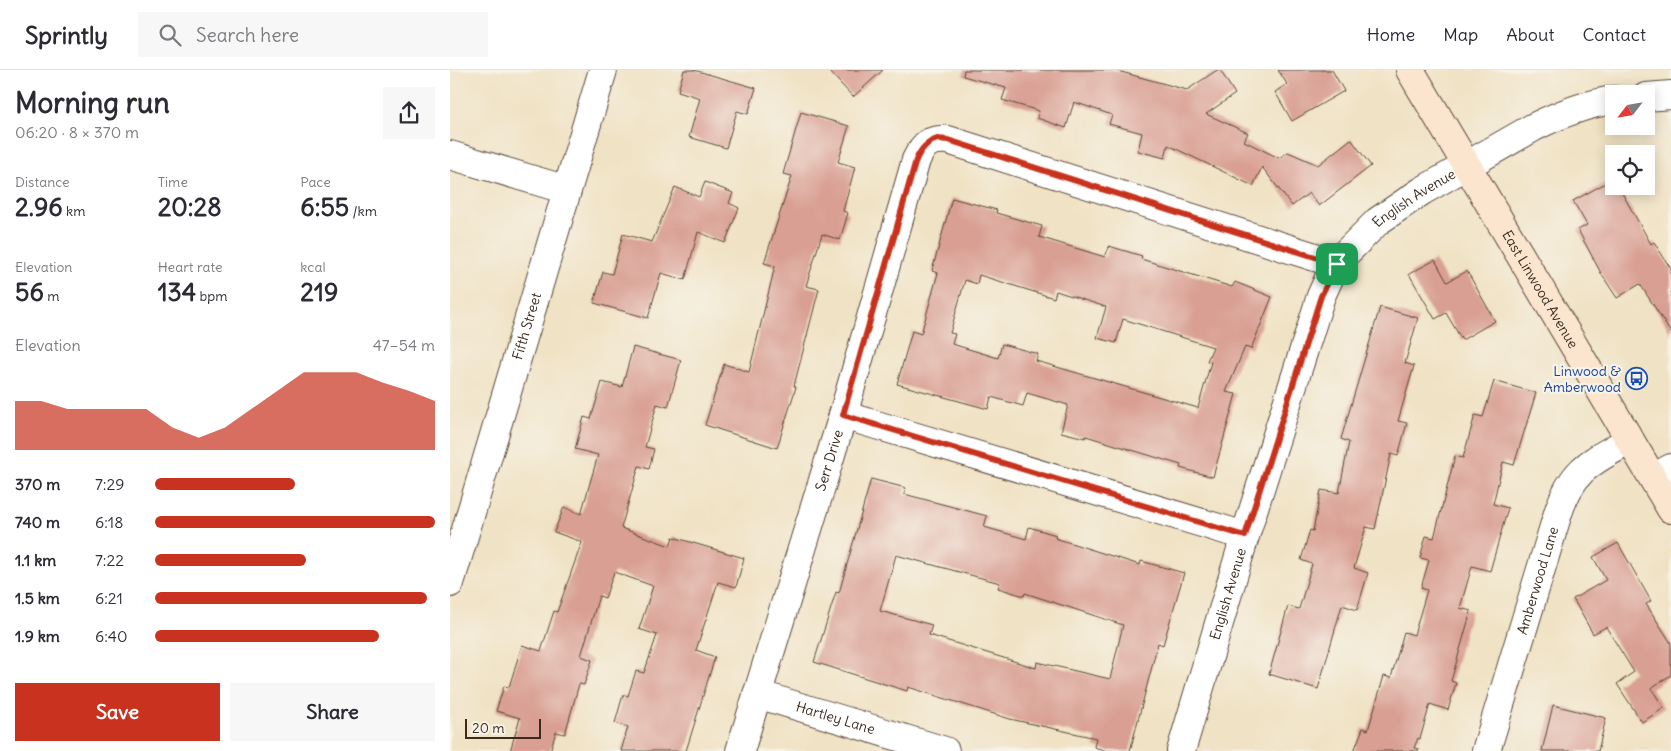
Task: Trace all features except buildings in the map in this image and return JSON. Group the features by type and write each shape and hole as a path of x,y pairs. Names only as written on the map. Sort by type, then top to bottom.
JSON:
{"street":[{"name":"Fifth Street","path":"450,583 454,553 603,70"},
{"name":"East Linwood Avenue","path":"1410,70 1630,440 1662,473 1671,509"},
{"path":"1655,97 1671,96"},
{"name":"English Avenue","path":"1181,751 1245,536 1321,296 1337,264 1356,242 1378,222 1422,191 1550,119 1583,107 1605,102"},
{"name":"Serr Drive","path":"740,751 843,415 916,160 921,150 928,143 937,139 948,140 1337,264"},
{"path":"450,155 567,190"},
{"path":"843,415 1245,536"},
{"name":"Amberwood Lane","path":"1486,751 1564,495 1575,477 1586,465 1630,440"},
{"name":"Hartley Lane","path":"757,694 945,751"}],"place":[{"name":"Linwood & Amberwood","path":"1637,379"}],"route":[{"path":"937,139 948,140 1337,264 1321,296 1245,536 843,415 916,160 921,150 928,143 937,139"}]}
